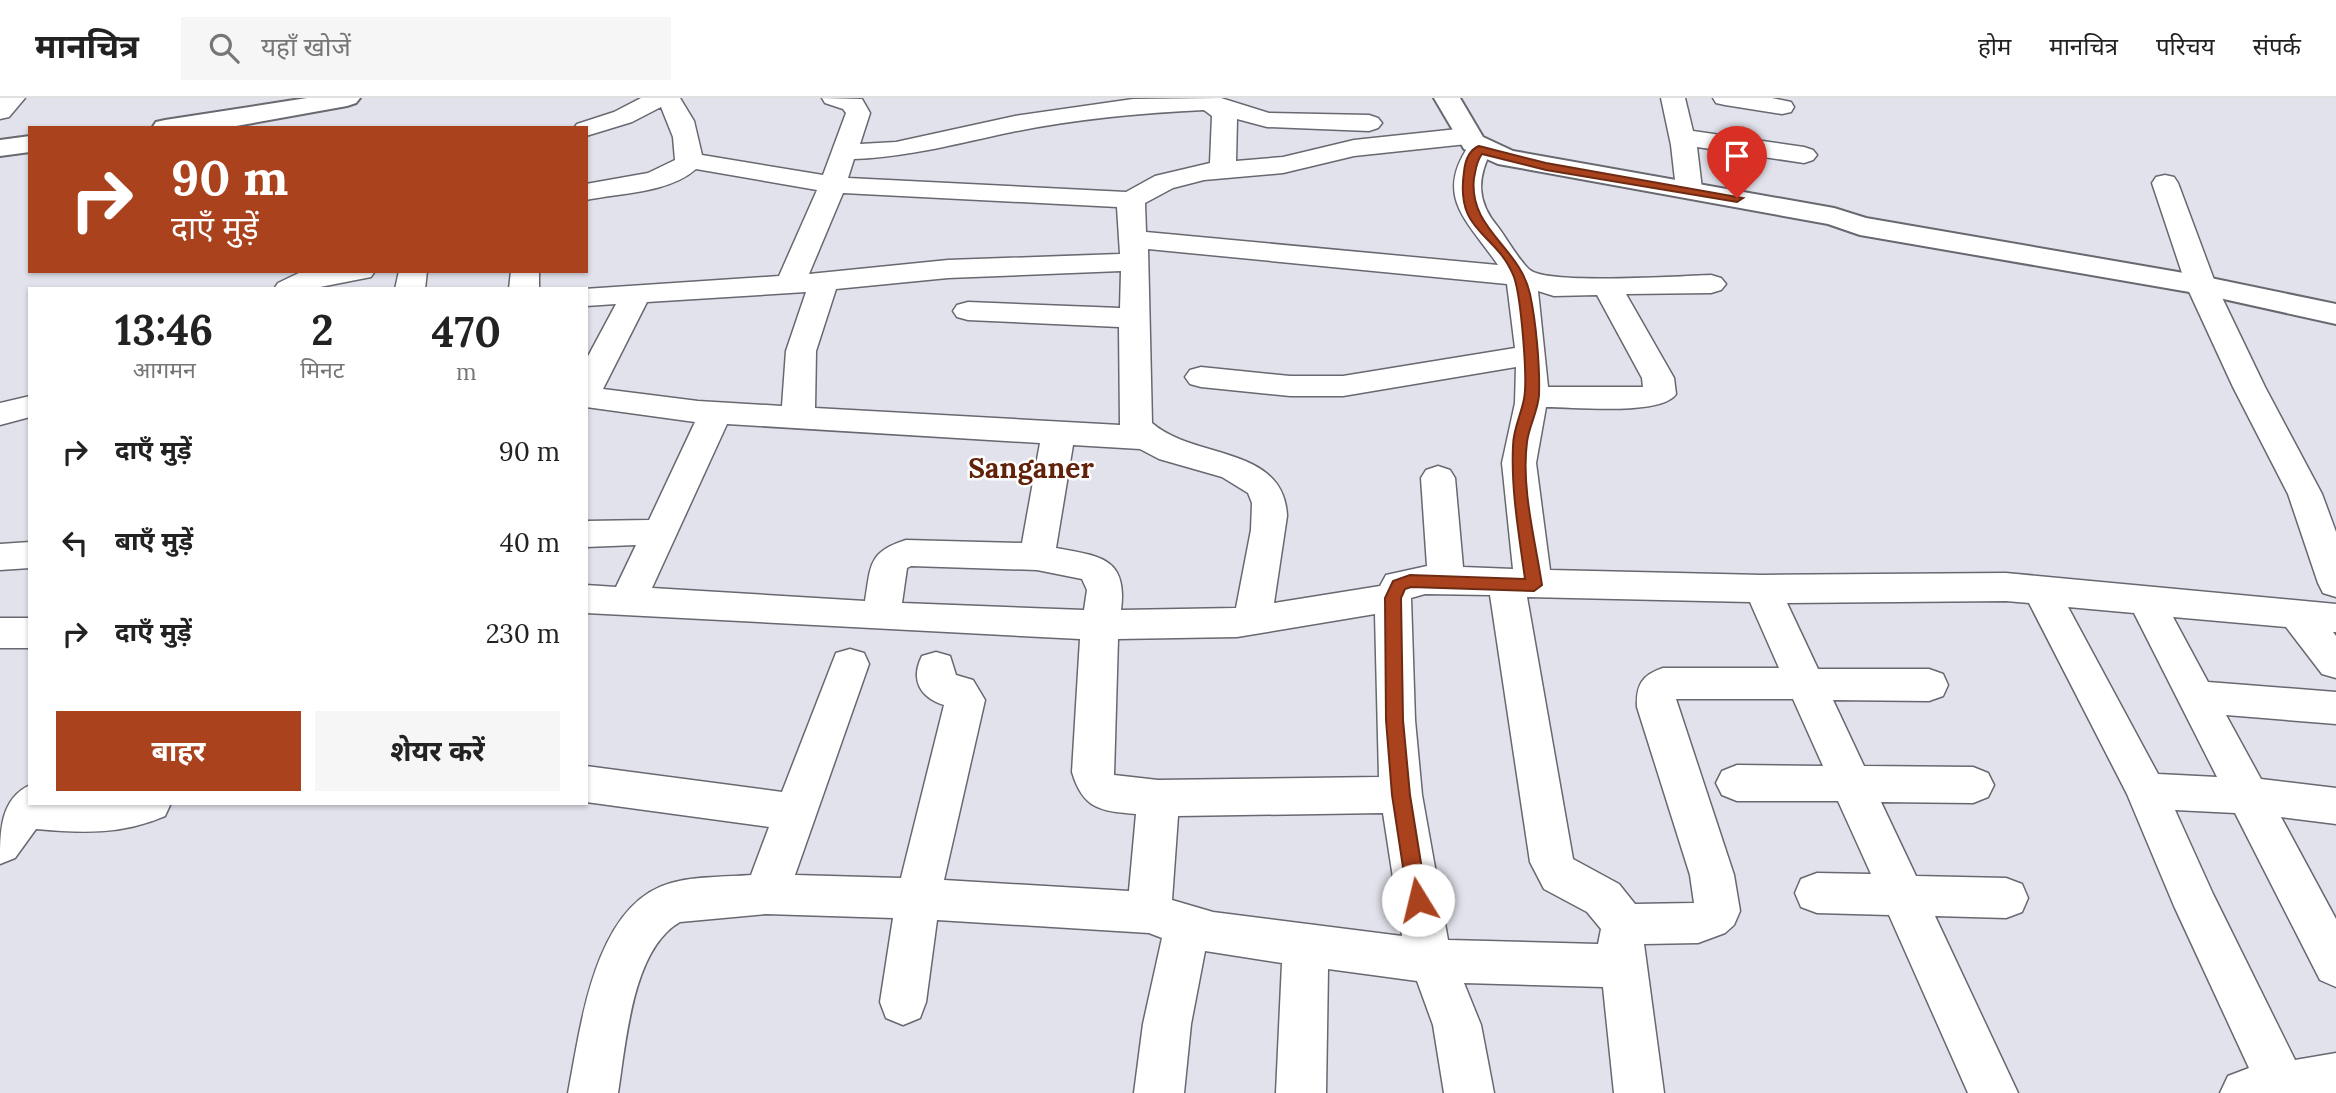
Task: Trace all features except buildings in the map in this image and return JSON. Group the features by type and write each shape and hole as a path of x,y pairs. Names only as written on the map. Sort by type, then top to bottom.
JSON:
{"main road":[{"path":"180,126 254,116 347,98"},
{"path":"1447,98 1473,143 1546,166 1689,189 1834,217 1860,226 2199,278 2336,303"},
{"path":"0,148 28,144"},
{"path":"2199,278 2336,314"}],"street":[{"path":"0,112 13,98"},
{"path":"588,128 623,117 660,98"},
{"path":"588,191 664,176 683,167 688,160 682,120 667,98"},
{"path":"790,284 833,185 858,113 853,104 834,98"},
{"path":"1362,98 1372,134"},
{"path":"1673,98 1689,189"},
{"path":"1726,98 1782,107"},
{"path":"846,152 896,150 993,119 1125,107 1215,104 1267,120 1372,134 1473,143 1467,171 1468,204 1479,225 1520,276 1525,296 1532,397 1520,441 1520,584 1552,862 1559,874 1603,898 1624,946 1639,1093"},
{"path":"1215,104 1224,113 1223,170"},
{"path":"688,160 833,185 1132,200 1150,187 1164,182 1223,170 1283,165 1372,134"},
{"path":"1682,138 1804,155"},
{"path":"2165,183 2199,278 2249,387 2305,494 2336,583"},
{"path":"1132,200 1130,211 1134,251 1134,409 1136,427 1145,438"},
{"path":"588,297 824,282 1134,251 1469,269 1520,276 1554,287 1711,284"},
{"path":"292,287 307,279 348,273"},
{"path":"799,418 801,351 824,282"},
{"path":"1532,397 1654,397 1661,394 1658,378 1607,287"},
{"path":"588,387 637,292"},
{"path":"968,311 1135,318"},
{"path":"1201,377 1290,386 1343,386 1529,355"},
{"path":"588,397 716,413 1145,438 1187,458 1236,467 1253,475 1265,488 1269,516 1252,621"},
{"path":"0,414 28,407"},
{"path":"628,601 716,413"},
{"path":"1037,557 1058,435"},
{"path":"1438,478 1446,580"},
{"path":"588,534 660,532"},
{"path":"881,616 887,571 890,561 897,555 906,553 1037,557 1093,568 1100,575 1105,590 1100,625 1093,772 1097,785 1109,794 1158,798 1401,795"},
{"path":"0,557 28,555"},
{"path":"1469,1093 1457,1025 1432,961 1422,926 1401,795 1395,720 1393,598 1399,585 1410,581 1446,580 1762,589 2006,587 2336,618"},
{"path":"1762,589 1993,1093"},
{"path":"2041,590 2146,791 2196,906 2263,1089 2336,1077"},
{"path":"588,599 1100,625 1252,621 1339,603 1393,598"},
{"path":"2146,600 2251,796 2322,909 2336,965"},
{"path":"2297,615 2336,663"},
{"path":"0,633 28,633"},
{"path":"766,894 849,664"},
{"path":"903,1002 918,899 965,700 959,691 946,690 937,685 936,667"},
{"path":"1624,946 1641,921 1692,924 1710,920 1718,911 1712,875 1657,707 1656,691 1662,684 1929,685"},
{"path":"2197,697 2336,708"},
{"path":"588,783 796,813"},
{"path":"1737,783 1973,785"},
{"path":"2146,791 2251,796 2336,806"},
{"path":"1158,798 1168,920 1167,1024 1159,1093"},
{"path":"0,845 28,807 112,816 135,811 146,805"},
{"path":"1817,893 2006,898"},
{"path":"593,1093 604,1032 622,963 635,935 652,914 673,902 766,894 918,899 1168,920 1213,933 1432,961 1624,946"},
{"path":"1301,1093 1306,944"}],"district":[{"name":"Sanganer","path":"1031,468"}],"route":[{"path":"1418,900 1401,795 1395,720 1393,598 1399,585 1410,581 1446,580 1534,585 1520,485 1520,441 1532,397 1525,296 1520,276 1510,260 1471,214 1466,194 1467,171 1471,161 1479,149 1546,166 1737,198"}]}
